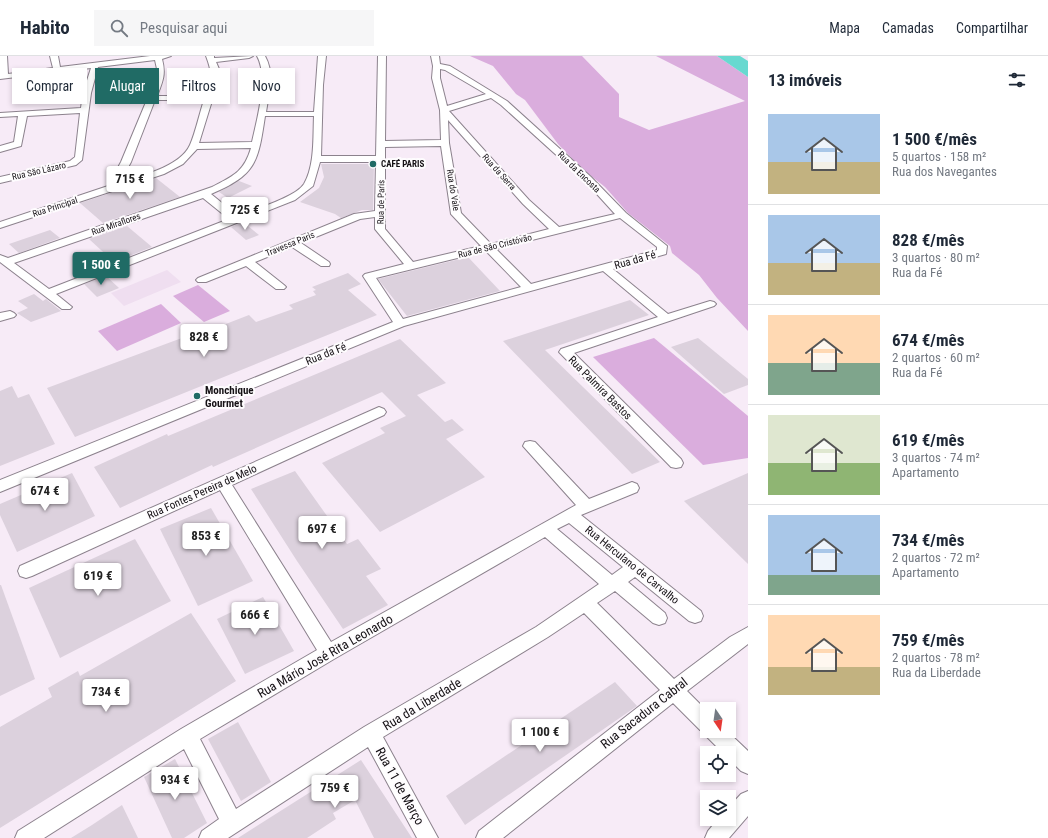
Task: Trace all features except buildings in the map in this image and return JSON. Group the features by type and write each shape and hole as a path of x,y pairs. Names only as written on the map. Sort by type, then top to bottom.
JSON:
{"street":[{"path":"2,56 2,77 12,76"},
{"path":"54,56 57,68"},
{"path":"76,68 95,66 109,60 161,56 159,77"},
{"path":"212,58 249,56"},
{"name":"Rua Miraflores","path":"3,260 203,193 239,176 249,166 256,144 268,75 265,62 261,56"},
{"path":"49,293 292,198 308,186 316,159 317,114 322,56"},
{"name":"Rua de Paris","path":"382,56 380,229 411,266"},
{"name":"Rua do Vale","path":"435,56 437,66 436,78 444,110 445,143 456,214 528,288"},
{"name":"Rua Principal","path":"212,58 215,68"},
{"name":"Rua São Lázaro","path":"0,180 73,163 79,158 84,110 87,93 95,66"},
{"name":"Rua da Encosta","path":"437,66 447,68 504,103 588,179 622,215 662,246 662,252"},
{"path":"444,110 492,95"},
{"path":"112,188 126,162 150,104"},
{"name":"Rua Principal","path":"0,225 161,172 180,162 189,155 194,146 206,104"},
{"path":"0,115 84,110"},
{"name":"Rua da Serra","path":"444,110 526,202 556,230"},
{"path":"0,149 18,144 23,113"},
{"path":"261,114 317,114"},
{"path":"382,144 445,143"},
{"path":"194,146 256,144"},
{"path":"316,159 381,159"},
{"path":"203,193 237,220"},
{"name":"Travessa Paris","path":"202,280 358,216 380,213"},
{"name":"Rua de São Cristóvão","path":"400,323 369,276 622,215"},
{"path":"294,243 324,264"},
{"name":"Rua da Fé","path":"0,486 400,323 662,252"},
{"path":"3,260 66,307"},
{"path":"248,262 280,287"},
{"path":"606,268 666,318"},
{"name":"Rua Palmira Bastos","path":"676,463 565,352 710,304"},
{"name":"Rua Fontes Pereira de Melo","path":"26,571 379,412"},
{"path":"530,446 586,506"},
{"path":"223,483 328,653"},
{"name":"Rua Mário José Rita Leonardo","path":"25,838 188,736 328,653 586,506 632,488"},
{"name":"Rua Herculano de Carvalho","path":"570,515 695,616"},
{"path":"546,529 659,618"},
{"name":"Rua da Liberdade","path":"209,838 371,734 542,632 635,568"},
{"path":"585,603 700,717"},
{"name":"Rua Sacadura Cabral","path":"486,838 736,642 748,635"},
{"name":"Rua 11 de Março","path":"371,734 428,838"},
{"path":"188,736 232,823"},
{"path":"721,738 748,764"},
{"path":"715,838 748,801"}],"shaded area":[{"path":"470,56 582,56 619,94 619,117 649,130 745,101 656,56 717,56 748,77 748,331 717,298 699,275 672,253 670,246 628,213 605,187 581,168 558,144 525,100 516,94 493,66"},
{"path":"717,56 740,56 748,61 748,77"},
{"path":"167,270 181,282 124,306 111,293"},
{"path":"198,285 230,311 204,322 173,296"},
{"path":"161,304 181,323 117,351 98,331"},
{"path":"654,338 748,416 748,458 703,465 593,357"}],"place":[{"name":"CAFÉ PARIS","path":"373,164"},
{"name":"Monchique Gourmet","path":"197,396"}]}
